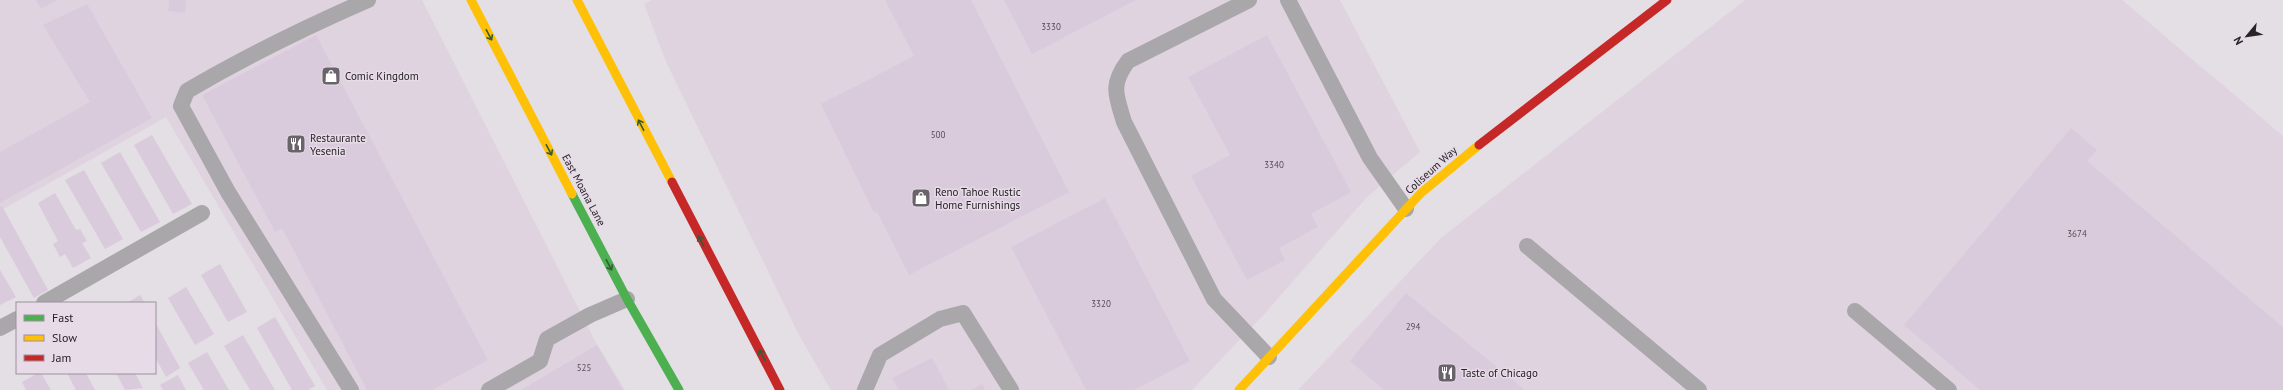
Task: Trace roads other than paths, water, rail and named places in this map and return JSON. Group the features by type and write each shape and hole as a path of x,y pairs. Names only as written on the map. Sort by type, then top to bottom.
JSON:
{"main road":[{"name":"East Moana Lane","path":"471,0 627,299 678,390"},
{"path":"577,0 780,390"},
{"name":"Coliseum Way","path":"1239,390 1421,193 1457,162 1668,0"}],"lane":[{"path":"351,390 228,192 182,106 187,91 226,68 368,0"},
{"path":"1249,0 1128,61 1117,75 1116,95 1124,122 1214,299 1269,357"},
{"path":"1288,0 1370,158 1406,209"},
{"path":"46,302 202,212"},
{"path":"1527,246 1699,390"},
{"path":"489,390 540,361 547,339 590,314 627,299"},
{"path":"1855,311 1949,390"},
{"path":"865,390 880,355 940,319 963,313 1011,390"},
{"path":"0,328 16,320"}],"place":[{"name":"Comic Kingdom","path":"331,76"},
{"name":"Restaurante Yesenia","path":"296,144"},
{"name":"Reno Tahoe Rustic Home Furnishings","path":"921,198"},
{"name":"Taste of Chicago","path":"1447,373"}]}
